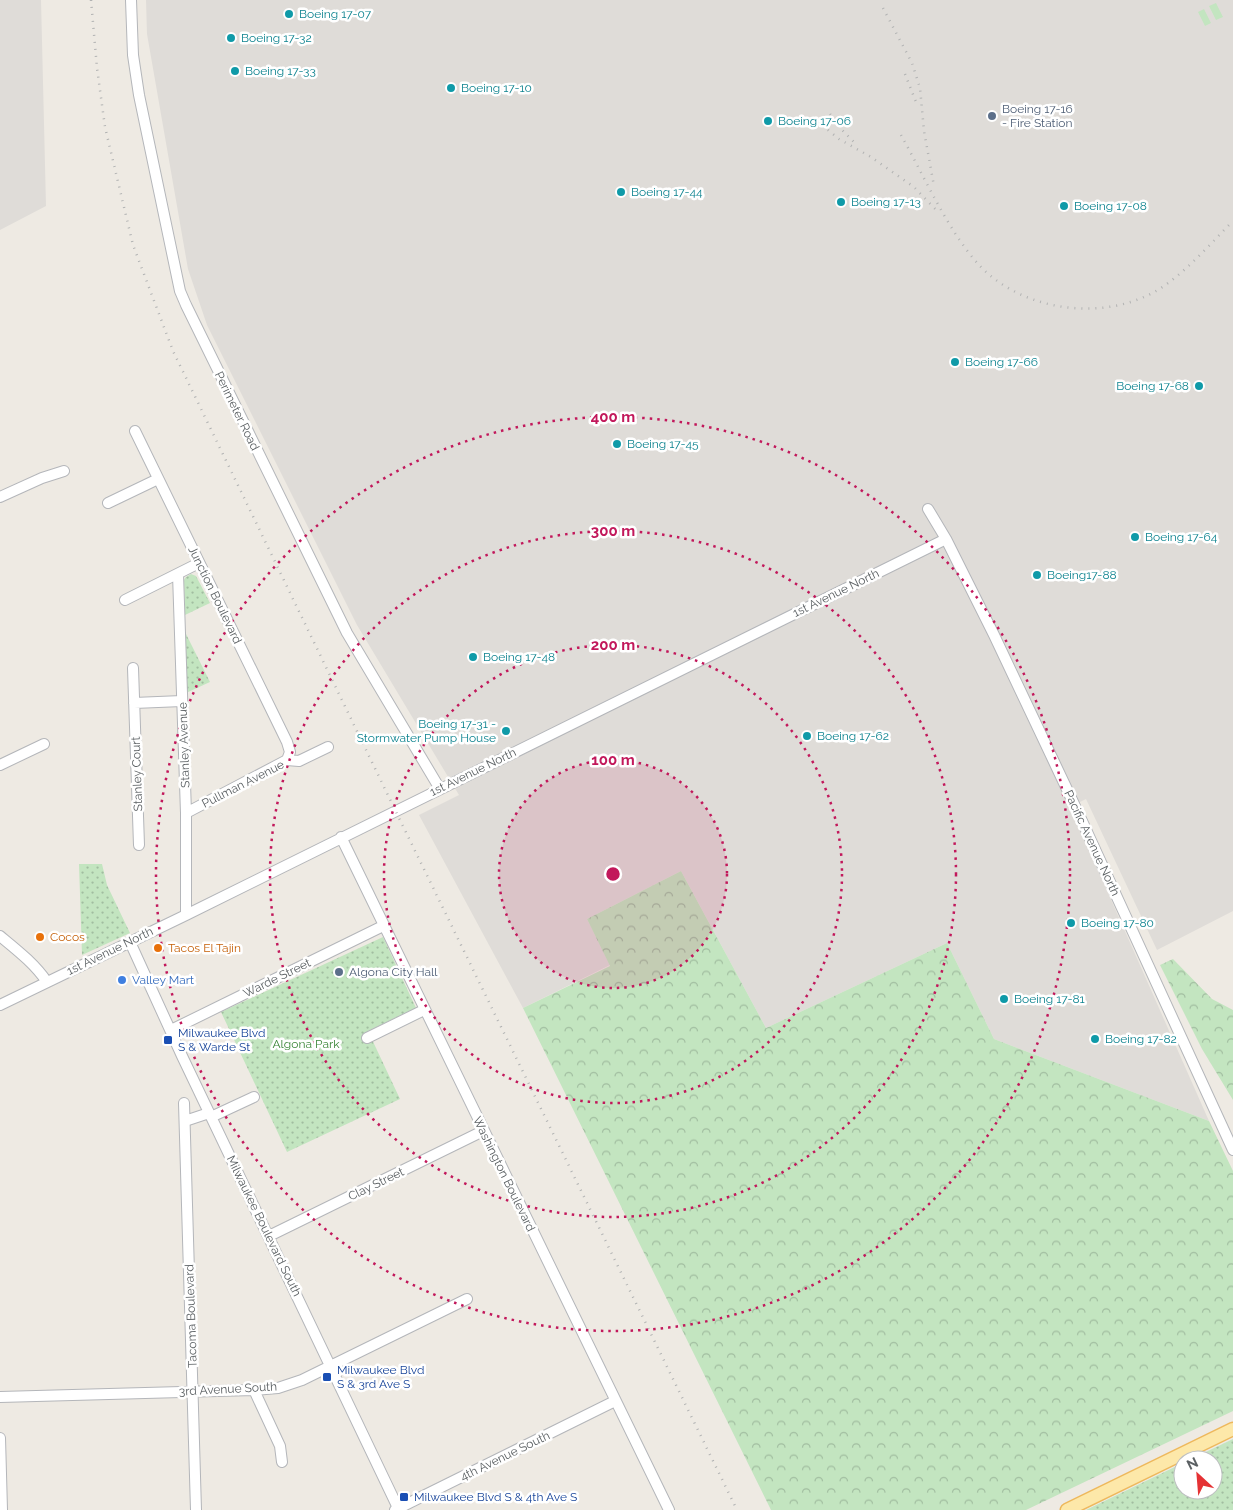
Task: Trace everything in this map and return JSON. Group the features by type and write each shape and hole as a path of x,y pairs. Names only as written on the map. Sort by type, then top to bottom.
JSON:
{"main road":[{"path":"1067,1510 1233,1429"}],"street":[{"name":"Perimeter Road","path":"131,0 133,55 139,96 180,291 347,633 440,789"},
{"name":"Junction Boulevard","path":"135,431 287,742 290,752 287,760"},
{"path":"0,497 42,478 64,471"},
{"path":"108,503 158,479"},
{"name":"Pacific Avenue North","path":"928,509 946,539 994,635 1082,821 1233,1150"},
{"name":"1st Avenue North","path":"0,1005 946,539"},
{"path":"125,600 199,564"},
{"name":"Stanley Avenue","path":"178,574 186,813 186,915"},
{"name":"Stanley Court","path":"133,668 139,845"},
{"path":"134,703 182,701"},
{"path":"0,765 44,744"},
{"name":"Pullman Avenue","path":"186,813 287,760 299,761 328,747"},
{"name":"Washington Boulevard","path":"341,837 669,1510"},
{"name":"Warde Street","path":"171,1030 383,926"},
{"path":"0,936 17,950 47,982"},
{"name":"Milwaukee Boulevard South","path":"130,942 397,1509"},
{"path":"367,1038 424,1010"},
{"path":"185,1121 210,1115 254,1097"},
{"name":"Tacoma Boulevard","path":"184,1103 194,1391 196,1510"},
{"name":"Clay Street","path":"269,1236 484,1131"},
{"name":"3rd Avenue South","path":"0,1397 278,1388 330,1366 467,1299"},
{"path":"254,1390 280,1446 282,1462"},
{"name":"4th Avenue South","path":"397,1509 615,1401"},
{"path":"0,1438 2,1510"}],"shaded area":[{"path":"0,0 41,0 46,206 0,230"},
{"path":"146,0 1233,0 1233,911 1157,950 1086,799 1070,807 1209,1121 994,1039 947,943 766,1028 681,871 587,919 610,965 523,1008 419,815 459,795 357,625 207,325 188,269 147,34"}],"green space":[{"path":"1216,3 1223,17 1216,20 1209,6"},
{"path":"1204,9 1211,23 1205,26 1198,12"},
{"path":"191,574 196,576 210,603 185,615 184,580"},
{"path":"185,632 210,682 186,693"},
{"path":"79,864 102,864 107,885 130,933 82,955"},
{"path":"681,871 766,1028 947,943 994,1039 1209,1121 1233,1171 1233,1411 1026,1510 771,1510 523,1008 610,966 587,919"},
{"name":"Algona Park","path":"383,937 416,1008 368,1031 400,1099 287,1152 221,1012"},
{"path":"1173,959 1212,999 1233,1010 1233,1100 1202,1049 1160,965"},
{"path":"1233,1439 1233,1510 1086,1510 1173,1468 1173,1500 1223,1500 1223,1450 1210,1450"}],"railway":[{"path":"91,0 105,127 133,245 173,351 737,1510"},
{"path":"883,8 912,63 920,88 924,131 934,186"},
{"path":"905,74 916,102"},
{"path":"830,114 856,144"},
{"path":"817,121 839,139 871,157 914,187 939,213"},
{"path":"901,135 947,220 979,265 997,281 1018,293 1041,302 1066,307 1091,308 1116,306 1139,299 1161,288 1180,273 1233,221"}],"place":[{"name":"Boeing 17-07","path":"289,14"},
{"name":"Boeing 17-32","path":"231,38"},
{"name":"Boeing 17-33","path":"235,71"},
{"name":"Boeing 17-10","path":"451,88"},
{"name":"Boeing 17-16 - Fire Station","path":"992,116"},
{"name":"Boeing 17-06","path":"768,121"},
{"name":"Boeing 17-44","path":"621,192"},
{"name":"Boeing 17-13","path":"841,202"},
{"name":"Boeing 17-08","path":"1064,206"},
{"name":"Boeing 17-66","path":"955,362"},
{"name":"Boeing 17-68","path":"1199,386"},
{"name":"Boeing 17-45","path":"617,444"},
{"name":"Boeing 17-64","path":"1135,537"},
{"name":"Boeing17-88","path":"1037,575"},
{"name":"Boeing 17-48","path":"473,657"},
{"name":"Boeing 17-31 - Stormwater Pump House","path":"506,731"},
{"name":"Boeing 17-62","path":"807,736"},
{"name":"Boeing 17-80","path":"1071,923"},
{"name":"Cocos","path":"40,937"},
{"name":"Tacos El Tajin","path":"158,948"},
{"name":"Algona City Hall","path":"339,972"},
{"name":"Valley Mart","path":"122,980"},
{"name":"Boeing 17-81","path":"1004,999"},
{"name":"Boeing 17-82","path":"1095,1039"},
{"name":"Milwaukee Blvd S & Warde St","path":"168,1040"},
{"name":"Milwaukee Blvd S & 3rd Ave S","path":"327,1377"},
{"name":"Milwaukee Blvd S & 4th Ave S","path":"404,1497"}]}
